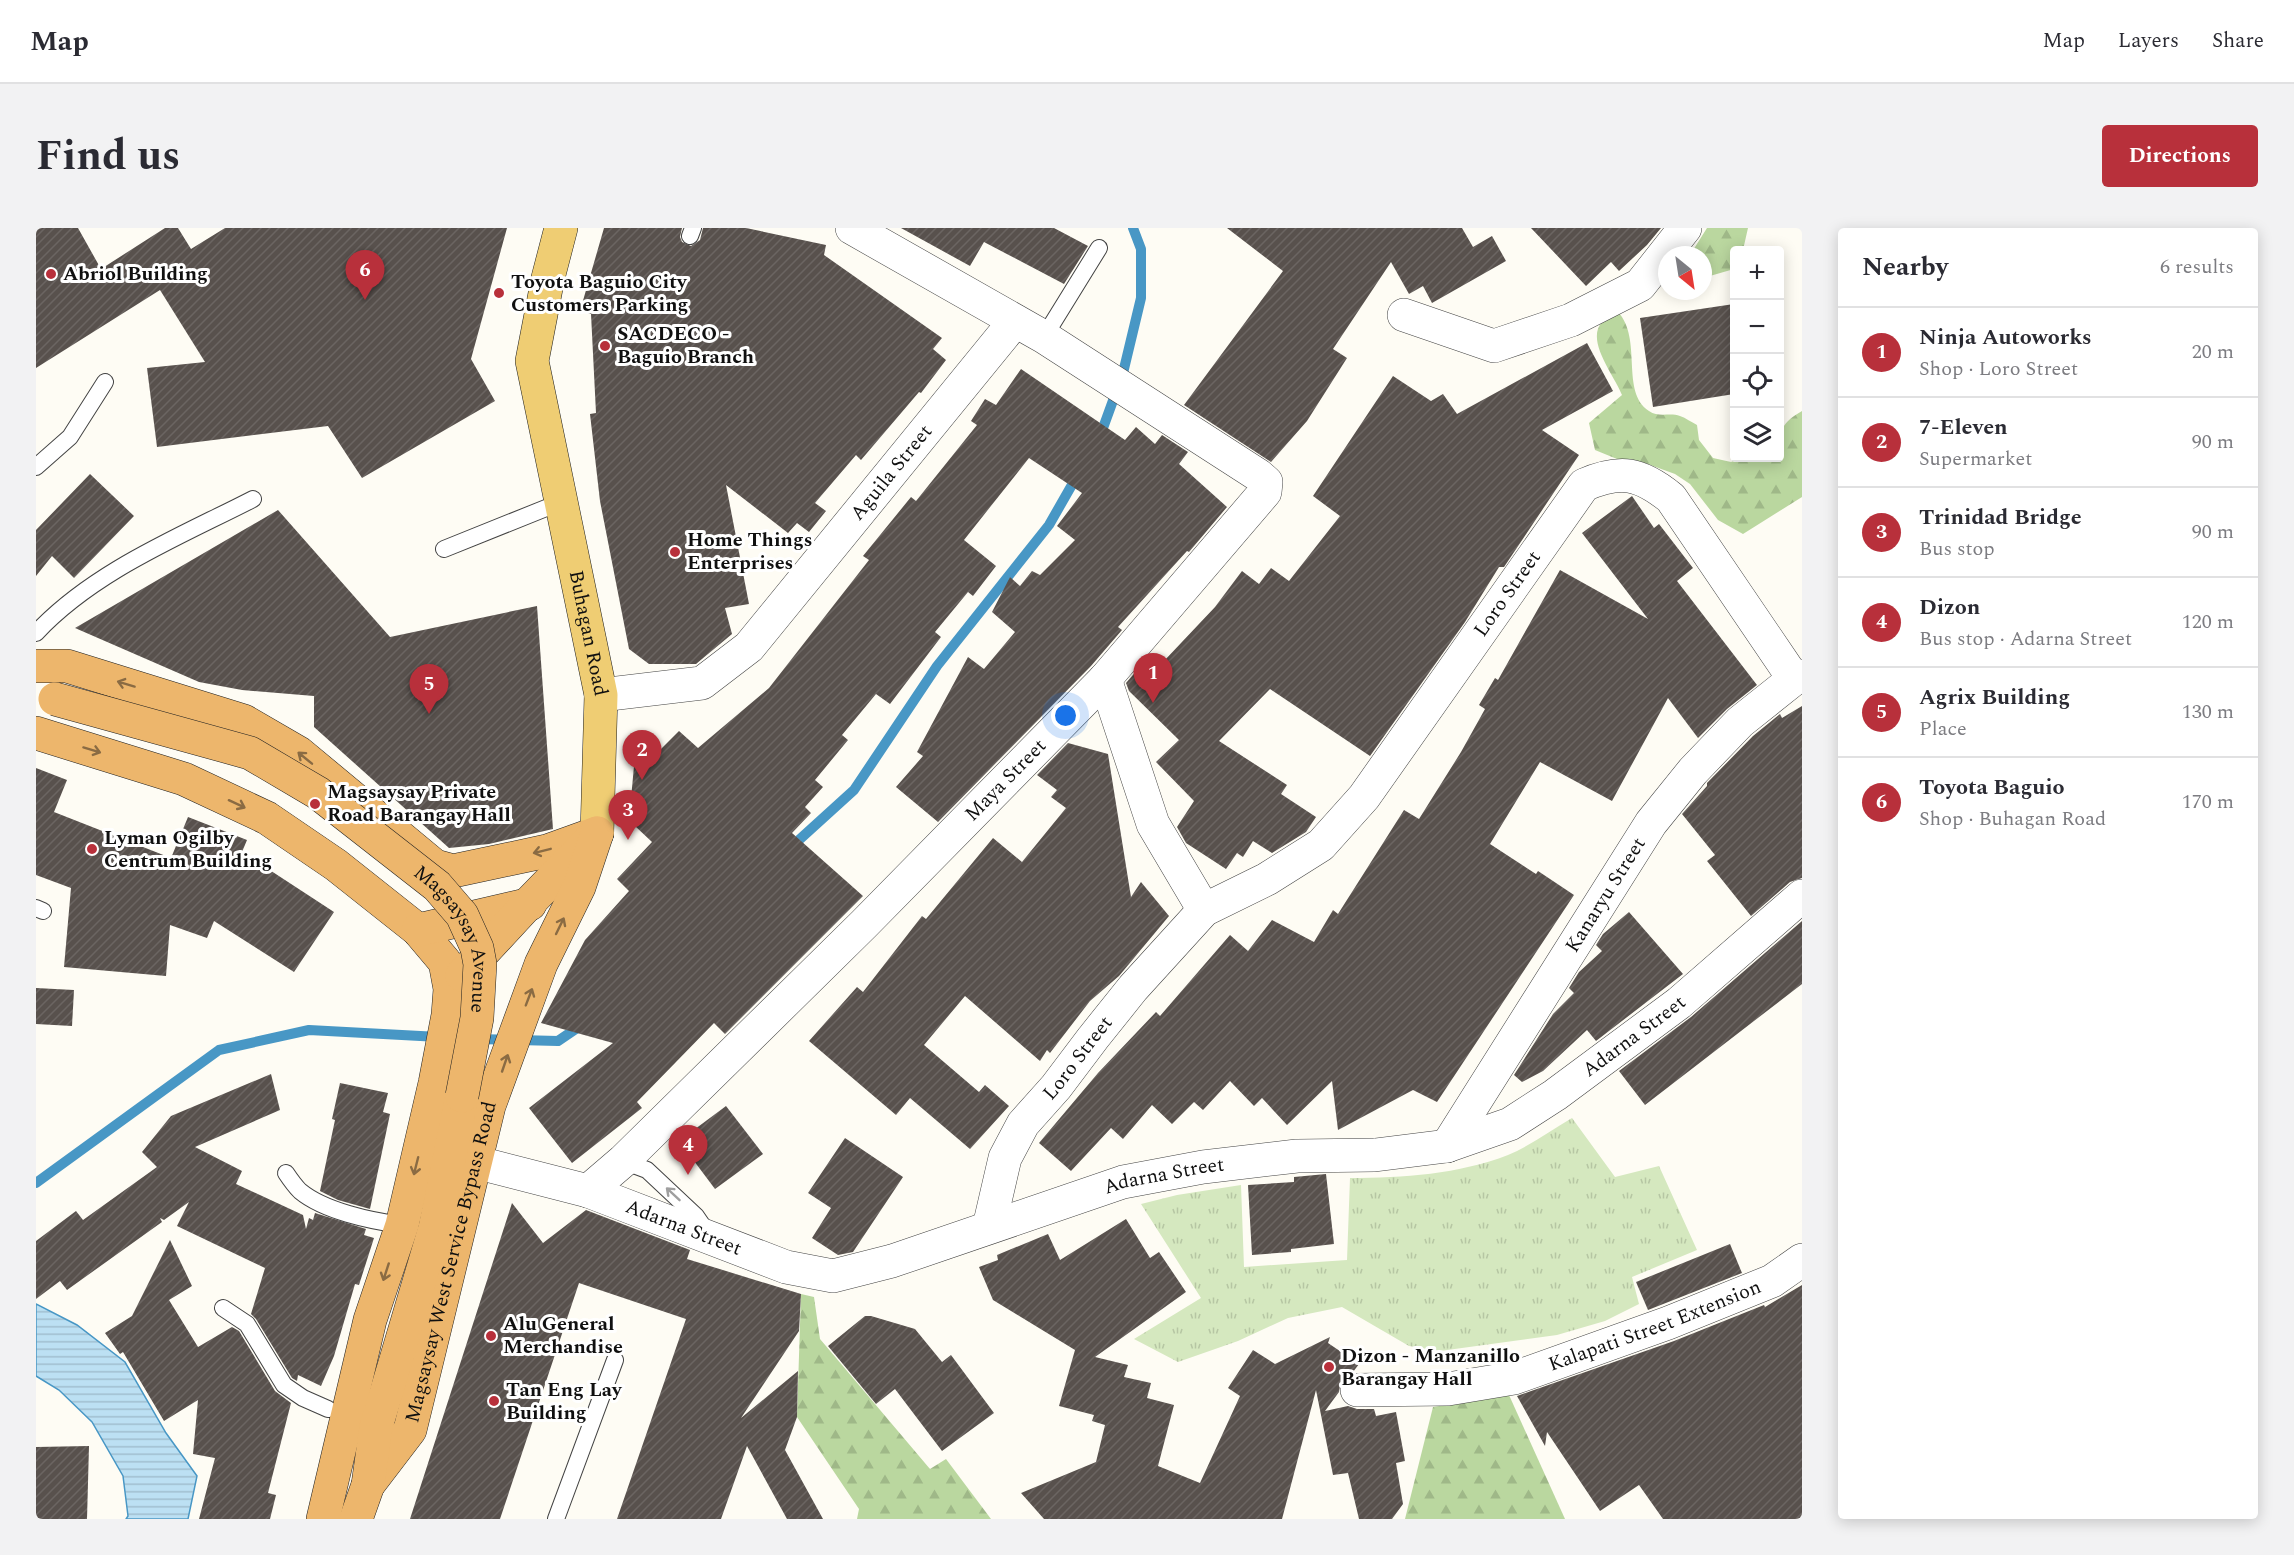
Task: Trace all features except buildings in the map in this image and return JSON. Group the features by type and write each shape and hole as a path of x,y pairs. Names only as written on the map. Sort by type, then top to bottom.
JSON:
{"highway":[{"name":"Magsaysay Avenue","path":"36,666 67,666 244,721 299,753 435,867 453,871 547,850 597,833"},
{"name":"Magsaysay Avenue","path":"45,696 250,753 318,794 437,886 453,902 470,930 477,948 480,964 477,1018 435,1227 381,1412 362,1518"},
{"name":"Magsaysay Avenue","path":"36,733 184,779 267,818 336,865 418,930 445,962 449,1002 433,1096 402,1225 370,1320 323,1519"},
{"name":"Buhagan Road","path":"516,1030 541,964 579,887 597,833"},
{"path":"449,1002 525,906 597,833"},
{"path":"418,930 525,906 579,887"},
{"name":"Magsaysay West Service Bypass Road","path":"368,1485 410,1430 491,1101 516,1030"},
{"path":"433,1096 446,1095 457,1089 470,1087 491,1101"},
{"path":"300,1519 310,1492 328,1409 370,1320"},
{"path":"337,1464 381,1412"}],"main road":[{"name":"Buhagan Road","path":"561,228 548,278 532,361 601,695 597,833"}],"street":[{"path":"852,228 1015,321"},
{"path":"1404,315 1494,346 1571,320 1640,285 1685,228"},
{"name":"Maya Street","path":"588,1191 623,1161 864,924 1105,679 1265,492 1266,482 1258,475 1079,358 1015,321"},
{"name":"Aguila Street","path":"601,695 702,683 749,647 1015,321"},
{"name":"Loro Street","path":"989,1227 1005,1158 1023,1124 1056,1087 1133,988 1204,910 1267,879 1321,845 1364,797 1584,486 1603,477 1624,475 1650,482 1671,498 1798,678"},
{"name":"Kanaryu Street","path":"1447,1146 1651,823 1693,771 1740,722 1798,678"},
{"path":"1105,679 1152,824 1204,910"},
{"name":"Adarna Street","path":"475,1162 588,1191 786,1267 833,1276 892,1261 1123,1182 1203,1167 1297,1156 1375,1155 1447,1146 1510,1124 1555,1095 1679,1003 1802,896"},
{"name":"Kalapati Street Extension","path":"1357,1390 1448,1389 1514,1378 1668,1323 1772,1281 1802,1260"}],"lane":[{"path":"1044,337 1098,248"},
{"path":"36,467 70,436 105,382"},
{"path":"36,633 52,616 128,563 253,499"},
{"path":"444,549 561,502"},
{"path":"623,1161 647,1170 696,1216 711,1238"},
{"path":"286,1173 299,1190 319,1204 378,1221 402,1225"},
{"path":"223,1308 247,1324 284,1385 303,1398 328,1409"},
{"path":"556,1519 615,1360"}],"green space":[{"path":"1707,228 1748,228 1744,246 1730,246 1730,270 1712,275 1712,246 1696,246"},
{"path":"1618,312 1625,323 1629,336 1635,391 1640,402 1653,413 1676,415 1697,425 1699,440 1713,458 1730,462 1784,462 1784,425 1802,411 1802,497 1743,534 1718,520 1690,484 1675,474 1642,462 1617,459 1595,450 1589,423 1622,395 1599,348 1598,330 1605,319"},
{"path":"1572,1118 1615,1177 1659,1166 1697,1250 1632,1277 1639,1304 1605,1321 1557,1335 1440,1351 1409,1346 1342,1307 1288,1318 1238,1341 1178,1362 1134,1339 1201,1298 1141,1204 1177,1195 1241,1185 1244,1267 1347,1260 1350,1178 1430,1174 1470,1167 1508,1155"},
{"path":"801,1294 814,1297 820,1339 930,1469 946,1459 991,1519 857,1519 859,1509 797,1417"},
{"path":"1509,1395 1565,1519 1405,1519 1433,1407"}],"water":[{"path":"36,1304 77,1325 125,1362 166,1433 197,1476 188,1519 126,1519 128,1516 123,1476 92,1422 59,1390 36,1376"}],"waterway":[{"path":"1099,439 1123,373 1141,298 1141,249 1133,228"},
{"path":"789,849 854,790 937,666 1049,525 1077,476"},
{"path":"476,1039 558,1041 583,1024"},
{"path":"36,1183 219,1050 309,1030 439,1037"}],"place":[{"name":"Abriol Building","path":"51,274"},
{"name":"Toyota Baguio City Customers Parking","path":"499,293"},
{"name":"Toyota Baguio","path":"365,300"},
{"name":"SACDECO - Baguio Branch","path":"605,346"},
{"name":"Home Things Enterprises","path":"675,552"},
{"name":"Ninja Autoworks","path":"1153,703"},
{"name":"Agrix Building","path":"429,714"},
{"name":"7-Eleven","path":"642,780"},
{"name":"Magsaysay Private Road Barangay Hall","path":"315,804"},
{"name":"Trinidad Bridge","path":"628,840"},
{"name":"Lyman Ogilby Centrum Building","path":"92,849"},
{"name":"Dizon","path":"688,1175"},
{"name":"Alu General Merchandise","path":"491,1336"},
{"name":"Dizon - Manzanillo Barangay Hall","path":"1329,1367"},
{"name":"Tan Eng Lay Building","path":"494,1401"}]}
